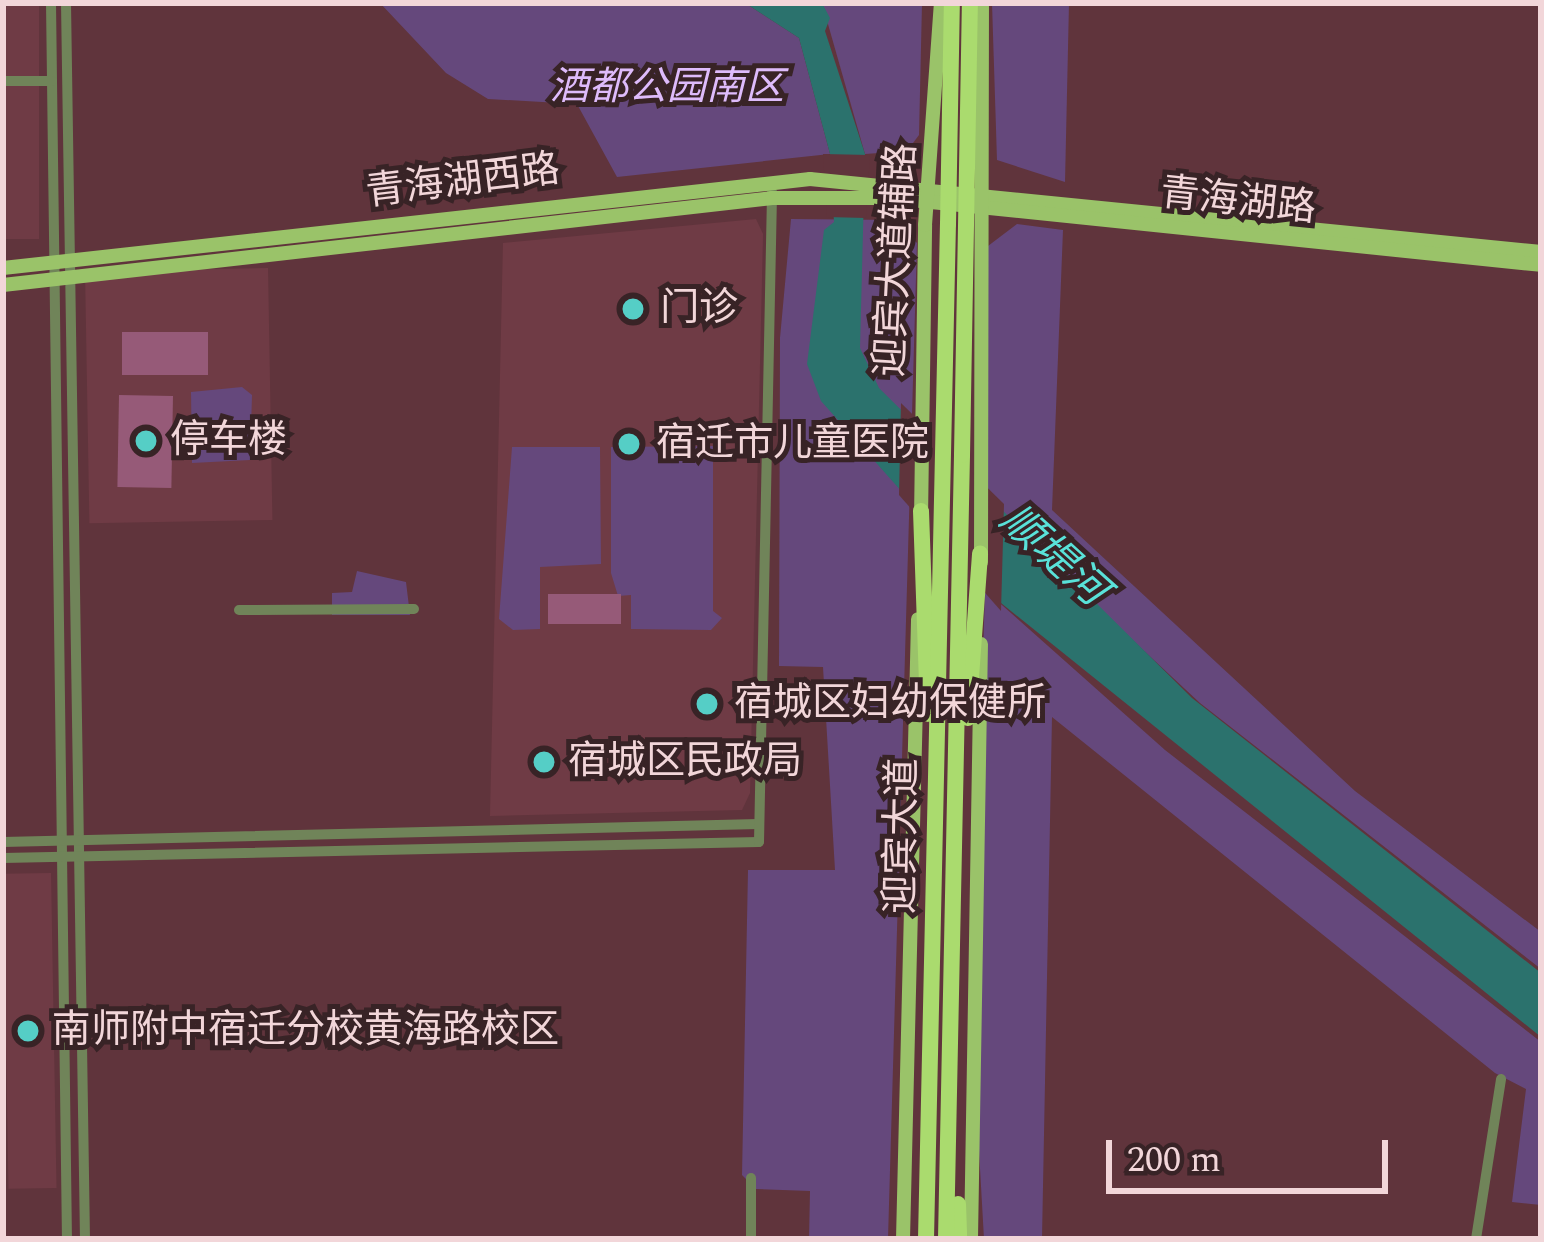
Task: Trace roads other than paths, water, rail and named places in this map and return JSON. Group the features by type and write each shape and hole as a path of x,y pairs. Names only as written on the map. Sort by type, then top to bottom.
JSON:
{"highway":[{"name":"迎宾大道","path":"926,1239 952,3"},
{"name":"迎宾大道","path":"946,1239 970,3"},
{"path":"921,520 932,969"},
{"path":"955,832 980,553"},
{"path":"916,1239 932,993"},
{"path":"951,1027 958,1239"}],"main road":[{"name":"迎宾大道辅路","path":"903,1239 923,400 941,3"},
{"name":"迎宾大道辅路","path":"980,553 982,3"},
{"name":"青海湖西路","path":"3,268 771,180 882,181 931,195"},
{"name":"青海湖西路","path":"3,285 772,198 931,195"},
{"name":"青海湖路","path":"931,195 1541,252"},
{"name":"青海湖路","path":"983,200 1541,266"},
{"path":"970,1239 979,594"}],"street":[{"path":"51,3 62,261"},
{"path":"65,3 67,1239"},
{"path":"3,81 52,81"},
{"path":"3,858 759,842 771,180"},
{"path":"62,279 80,841 85,1239"},
{"path":"239,610 414,609"},
{"path":"3,842 759,824"},
{"path":"1476,1239 1501,1079"},
{"path":"751,1178 751,1239"}],"water":[{"path":"745,3 822,3 830,18 825,31 865,154 860,348 879,388 1192,698 1541,973 1541,1037 1001,603 821,401 807,364 824,230 834,222 830,154 799,38"}],"place":[{"name":"门诊","path":"633,309"},
{"name":"停车楼","path":"146,441"},
{"name":"宿迁市儿童医院","path":"629,444"},
{"name":"宿城区妇幼保健所","path":"707,704"},
{"name":"宿城区民政局","path":"544,762"},
{"name":"南师附中宿迁分校黄海路校区","path":"28,1031"}],"park label":[{"name":"酒都公园南区","path":"667,88"}],"water label":[{"name":"顺堤河","path":"1053,556"}]}
